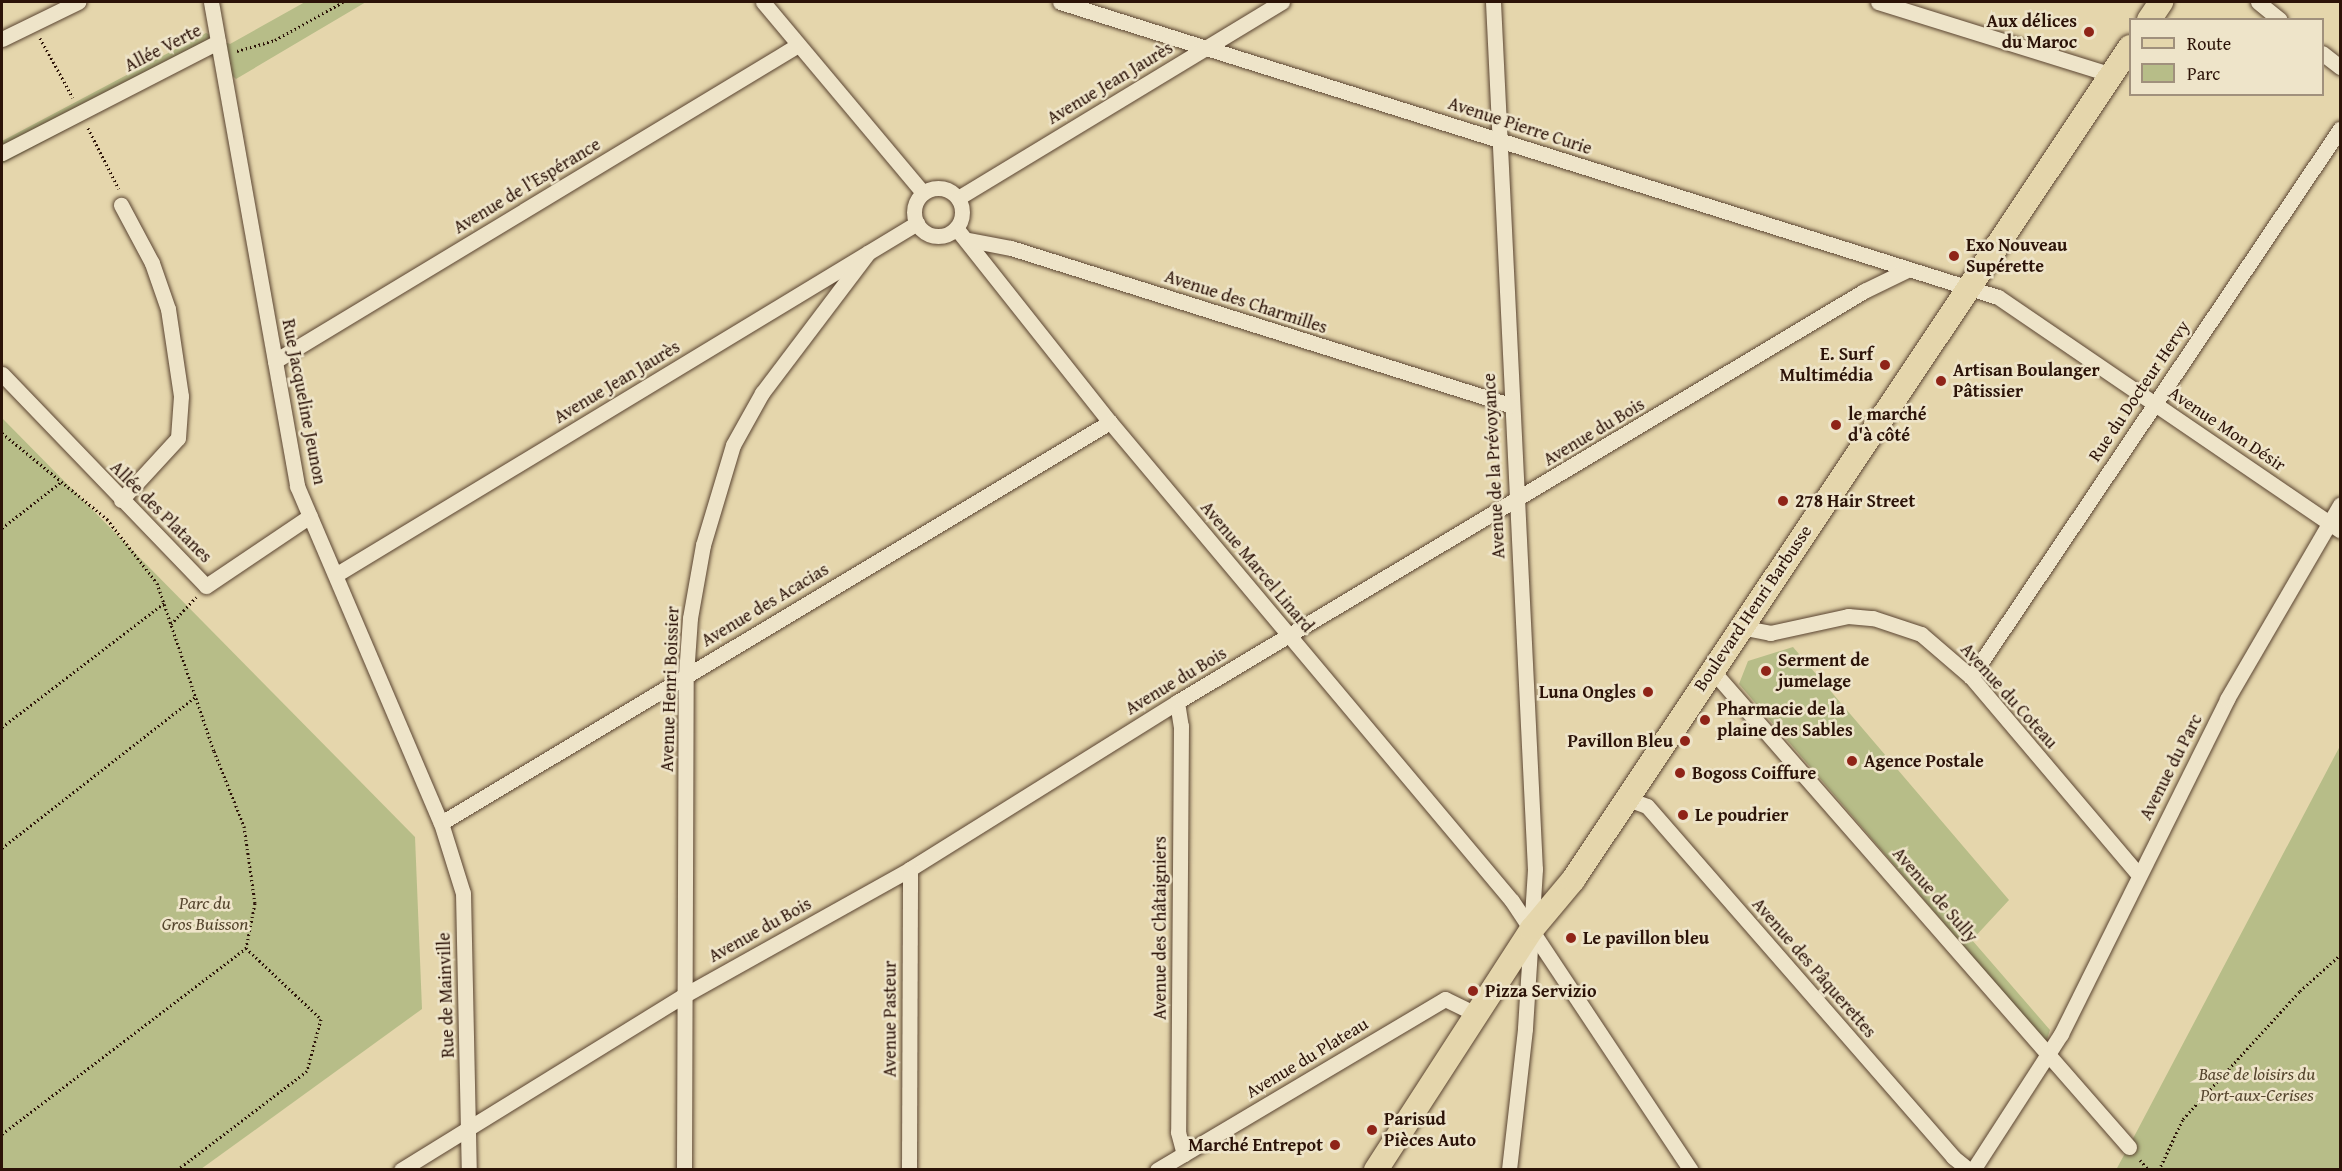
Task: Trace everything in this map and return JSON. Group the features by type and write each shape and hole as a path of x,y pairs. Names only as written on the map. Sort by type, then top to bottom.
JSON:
{"main road":[{"path":"2150,18 2161,2"},
{"name":"Boulevard Henri Barbusse","path":"1376,1170 1532,929 1573,880 1625,798 2129,49"}],"street":[{"path":"2,39 78,2"},
{"name":"Rue Jacqueline Jeunon","path":"211,2 297,486 337,574 441,823"},
{"path":"763,2 923,193"},
{"name":"Avenue Pierre Curie","path":"1060,2 1906,270 1969,285"},
{"name":"Avenue Jean Jaurès","path":"958,198 1282,2"},
{"name":"Avenue de la Prévoyance","path":"1492,2 1510,405 1535,869 1532,929 1509,1170"},
{"path":"1878,2 2112,75"},
{"path":"2258,2 2278,18"},
{"name":"Allée Verte","path":"2,153 218,42"},
{"name":"Avenue de l'Espérance","path":"275,361 798,45"},
{"path":"2324,55 2340,67"},
{"name":"Rue du Docteur Hervy","path":"1971,677 2340,129"},
{"path":"945,189 958,198 962,216 956,228 935,236 917,223 914,210 923,193 945,189"},
{"path":"121,205 152,263 168,309 181,396 178,438 121,500"},
{"name":"Avenue Jean Jaurès","path":"337,574 917,223"},
{"name":"Avenue Marcel Linard","path":"956,228 969,240 988,272 1110,422 1532,929 1691,1170"},
{"name":"Avenue des Charmilles","path":"969,240 1011,248 1510,405"},
{"name":"Avenue Henri Boissier","path":"684,1170 686,675 690,618 703,545 734,445 790,352 868,253"},
{"name":"Avenue du Bois","path":"401,1170 470,1130 683,996 910,869 1177,702 1864,291 1906,270"},
{"name":"Avenue Mon Désir","path":"1969,285 1998,297 2335,526"},
{"name":"Allée des Platanes","path":"2,374 206,586 310,516"},
{"name":"Avenue des Acacias","path":"441,823 1110,422"},
{"name":"Avenue du Parc","path":"1971,1170 2049,1054 2227,699 2335,526 2340,505"},
{"name":"Avenue du Coteau","path":"1740,627 1770,633 1848,616 1873,618 1920,634 1971,677 2139,875"},
{"name":"Avenue de Sully","path":"1712,669 2129,1147"},
{"name":"Avenue des Châtaigniers","path":"1177,702 1180,726 1178,1132 1184,1154"},
{"name":"Avenue des Pâquerettes","path":"1625,798 1647,806 1953,1158 1971,1170"},
{"name":"Rue de Mainville","path":"441,823 463,893 470,1130 469,1170"},
{"name":"Avenue Pasteur","path":"909,1170 910,869"},
{"name":"Avenue du Plateau","path":"1157,1170 1445,999 1478,1014"}],"path":[{"name":"Allée Verte","path":"218,42 239,52 275,40 343,2"},
{"path":"2,433 107,519 157,583 195,697 244,826 255,903 246,948 2,1134"},
{"path":"2,528 61,482"},
{"path":"171,624 206,586"},
{"path":"2,727 164,603"},
{"path":"2,848 195,697"},
{"path":"177,1170 307,1071 321,1020 246,948"},
{"path":"2158,1170 2183,1119 2300,991 2340,955"}],"green space":[{"path":"305,2 366,2 236,79 209,54 2,164 2,141 206,33 230,44"},
{"name":"Parc du Gros Buisson","path":"2,418 415,837 422,1009 201,1169 2,1169"},
{"path":"1793,647 2009,900 1972,940 2050,1030 2046,1042 1739,684 1748,661"},
{"name":"Base de loisirs du Port-aux-Cerises","path":"2340,746 2340,1169 2116,1170 2137,1131"}],"place":[{"name":"Aux délices du Maroc","path":"2089,32"},
{"name":"Exo Nouveau Supérette","path":"1954,256"},
{"name":"E. Surf Multimédia","path":"1885,365"},
{"name":"Artisan Boulanger Pâtissier","path":"1941,381"},
{"name":"le marché d'à côté","path":"1836,425"},
{"name":"278 Hair Street","path":"1783,501"},
{"name":"Serment de jumelage","path":"1766,671"},
{"name":"Luna Ongles","path":"1648,692"},
{"name":"Pharmacie de la plaine des Sables","path":"1705,720"},
{"name":"Pavillon Bleu","path":"1685,741"},
{"name":"Agence Postale","path":"1852,761"},
{"name":"Bogoss Coiffure","path":"1680,773"},
{"name":"Le poudrier","path":"1683,815"},
{"name":"Le pavillon bleu","path":"1571,938"},
{"name":"Pizza Servizio","path":"1473,991"},
{"name":"Parisud Pièces Auto","path":"1372,1130"},
{"name":"Marché Entrepot","path":"1335,1145"}]}
